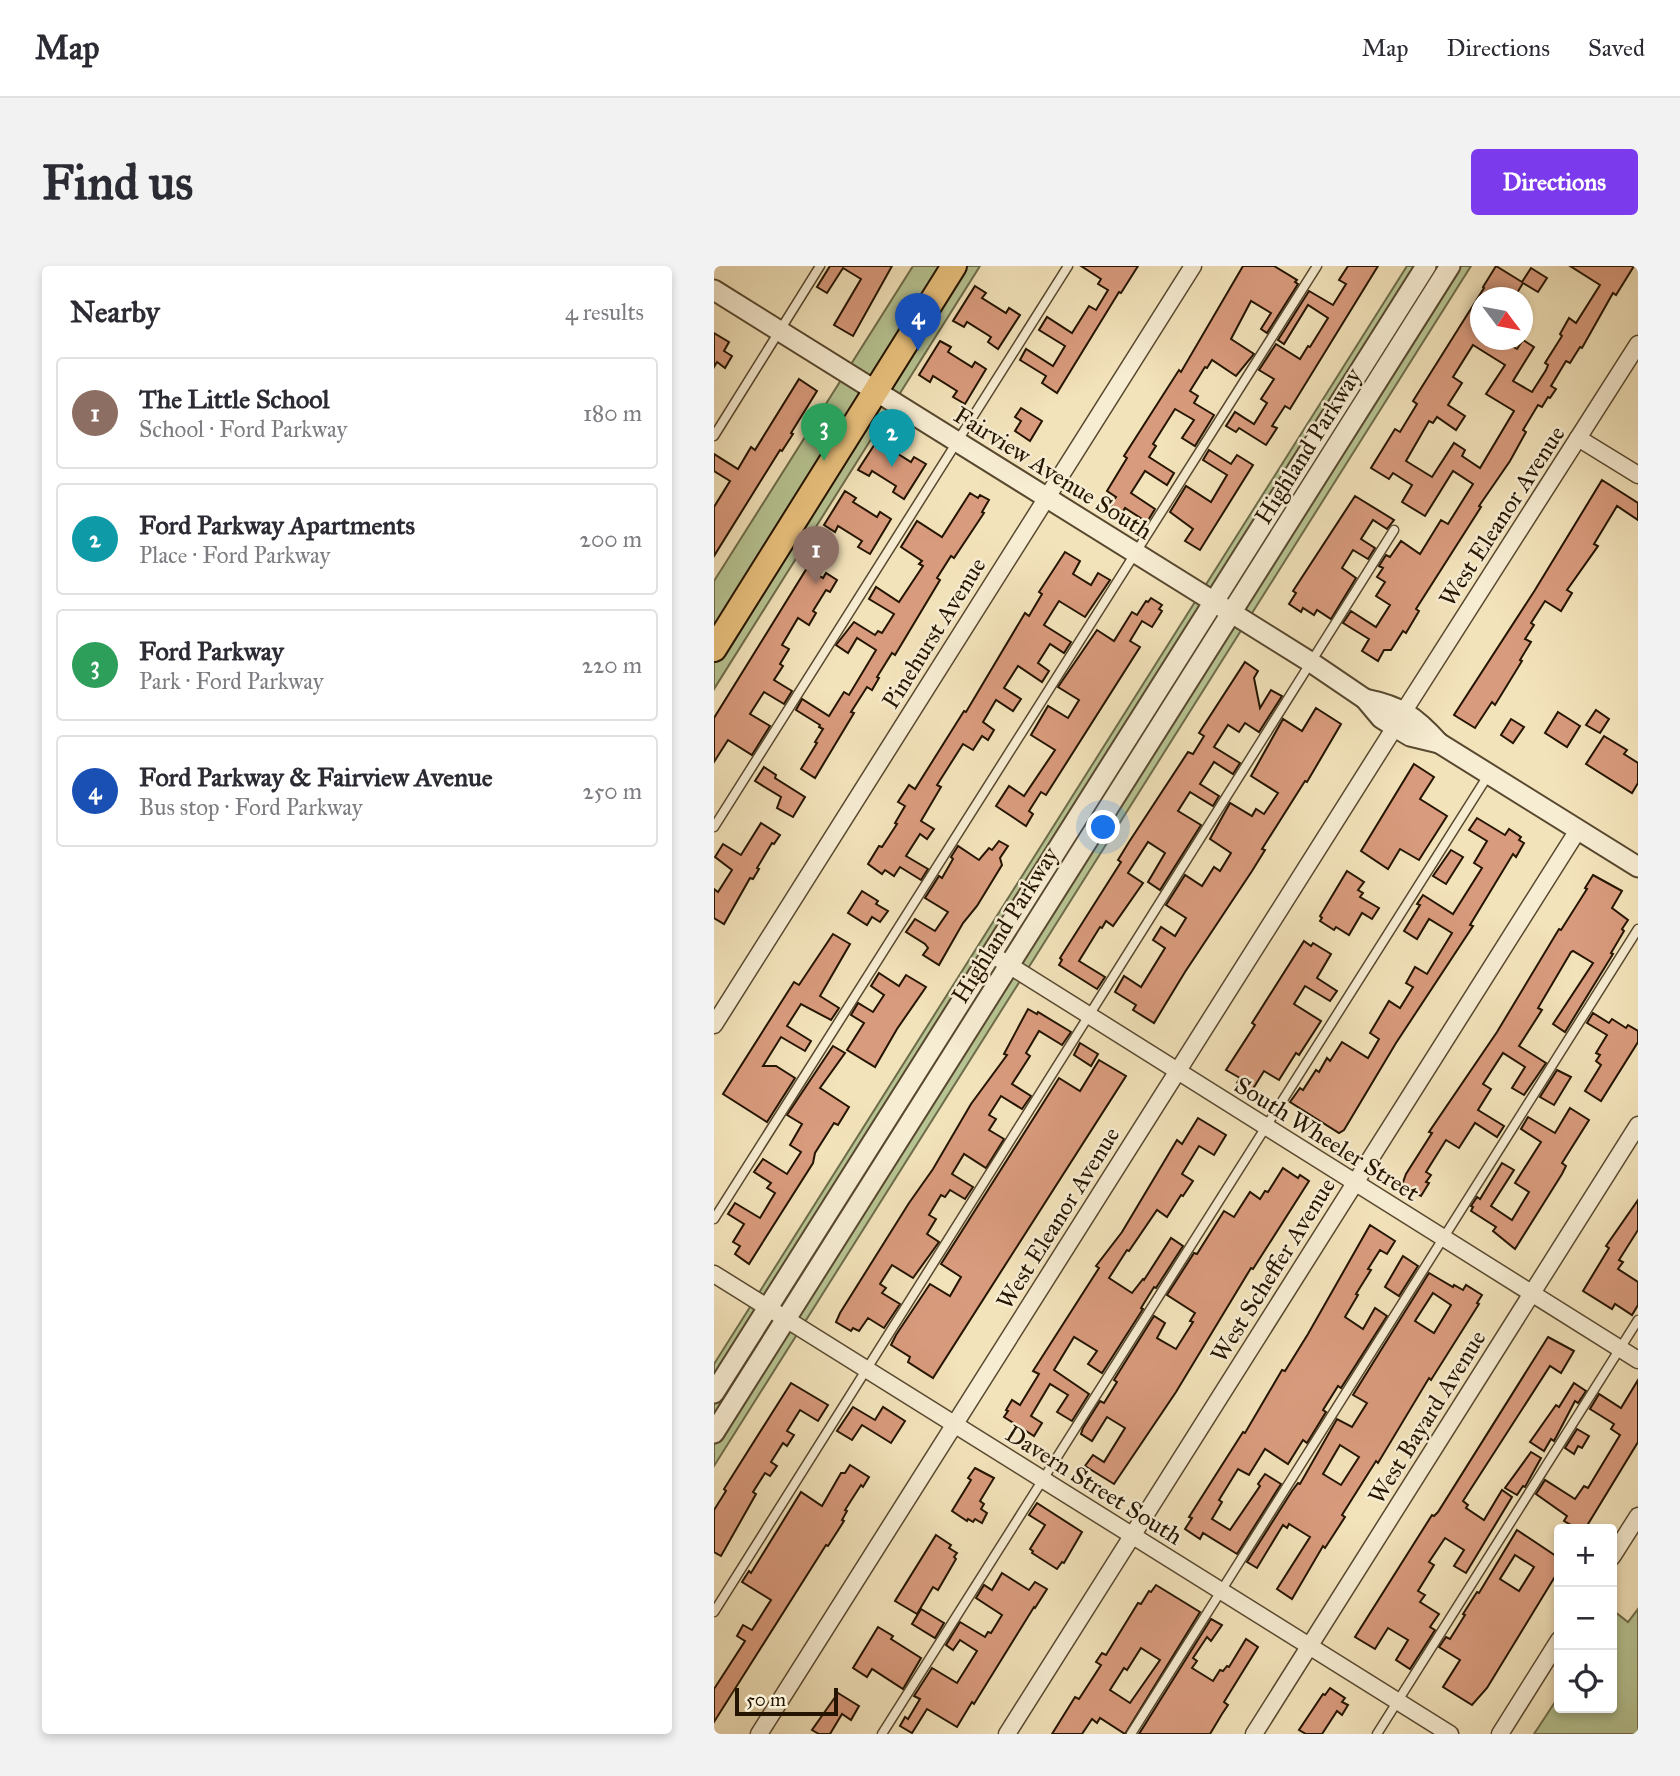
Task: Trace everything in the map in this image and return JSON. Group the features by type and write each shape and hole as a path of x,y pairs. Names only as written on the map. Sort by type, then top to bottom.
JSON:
{"main road":[{"path":"714,649 870,388 938,266"},
{"path":"714,620 954,266"}],"street":[{"name":"Pinehurst Avenue","path":"714,1025 1193,266"},
{"name":"Highland Parkway","path":"714,1433 786,1319 1214,602 1426,266"},
{"name":"Highland Parkway","path":"714,1392 1231,613 1450,266"},
{"name":"Fairview Avenue South","path":"714,290 1312,663 1365,699 1390,704 1400,719 1420,721 1439,743 1638,867"},
{"name":"West Eleanor Avenue","path":"759,1734 1638,344"},
{"path":"1578,438 1638,475"},
{"name":"West Scheffer Avenue","path":"1007,1734 1578,830"},
{"name":"South Wheeler Street","path":"1001,960 1638,1360"},
{"name":"West Bayard Avenue","path":"1254,1734 1638,1125"},
{"name":"Davern Street South","path":"714,1274 1450,1734"},
{"path":"1617,1549 1638,1516"},
{"path":"1500,1734 1554,1648"}],"lane":[{"path":"714,436 821,266"},
{"path":"714,827 1068,266"},
{"path":"714,1219 1317,266"},
{"path":"714,1612 1394,530"},
{"path":"882,1734 1489,774"},
{"path":"1131,1734 1638,929"},
{"path":"1377,1734 1638,1320"}],"green space":[{"path":"913,266 980,266 714,689 714,581"},
{"path":"1407,266 1471,266 714,1466 714,1364"},
{"path":"1638,1609 1638,1734 1534,1734 1554,1704 1554,1713 1617,1713 1617,1614 1628,1622"}],"building":[{"path":"830,266 892,266 853,336 834,325 861,279 843,268 827,293 817,287"},
{"path":"1081,266 1138,266 1057,393 1042,383 1046,376 1020,360 1026,349 1053,366 1065,346 1039,330 1047,317 1072,333 1089,306 1096,310 1108,290 1098,284 1101,279"},
{"path":"1243,266 1274,266 1297,280 1295,282 1298,284 1267,333 1261,329 1271,313 1251,301 1231,339 1254,354 1236,376 1212,360 1207,368 1205,367 1190,391 1198,396 1194,403 1214,415 1195,446 1182,438 1194,420 1175,409 1153,444 1156,446 1149,457 1174,473 1167,485 1145,471 1131,493 1155,509 1147,522 1125,508 1122,513 1110,505 1116,497 1107,491 1127,458 1124,456 1179,370 1181,372"},
{"path":"1348,266 1378,266 1290,409 1285,406 1272,426 1277,428 1266,445 1239,428 1236,432 1226,426 1235,412 1254,424 1267,403 1261,399 1274,379 1259,370 1276,344 1300,359 1328,318 1308,305 1284,344 1278,340 1309,291 1333,305 1346,284 1339,280"},
{"path":"1496,266 1522,282 1531,268 1547,278 1538,292 1523,283 1521,287 1483,287"},
{"path":"1570,266 1634,266 1616,295 1613,293 1582,348 1580,347 1570,363 1566,361 1551,386 1556,389 1550,398 1548,397 1542,407 1538,405 1523,430 1526,432 1510,461 1416,609 1419,611 1406,633 1403,631 1391,650 1384,650 1378,661 1362,651 1369,639 1343,623 1351,611 1376,627 1390,605 1376,596 1385,582 1377,577 1383,568 1379,566 1386,555 1390,557 1401,541 1420,554 1441,520 1448,524 1473,484 1453,471 1425,516 1402,502 1412,485 1393,473 1389,479 1371,468 1395,429 1400,432 1417,404 1413,401 1470,310 1470,350 1453,377 1462,383 1448,405 1465,416 1456,430 1437,417 1433,423 1429,421 1406,461 1432,477 1454,443 1465,450 1462,456 1480,468 1514,411 1486,394 1505,365 1481,350 1532,350 1513,381 1532,392 1546,370 1548,365 1545,363 1562,336 1560,334 1569,318 1576,323 1600,285"},
{"path":"975,286 986,293 982,298 1006,313 1009,308 1020,315 998,349 988,342 991,337 967,322 964,327 953,321"},
{"path":"714,333 729,342 724,351 732,356 725,368 717,362 714,367"},
{"path":"940,341 951,347 948,352 972,367 975,362 986,369 965,404 953,397 957,391 933,376 930,382 919,375"},
{"path":"799,379 817,391 791,433 793,434 782,451 780,450 714,556 714,507 730,481 714,471 714,454 738,469 751,447 755,450"},
{"path":"1021,408 1042,421 1030,441 1015,431 1021,421 1015,417"},
{"path":"880,436 890,442 887,447 911,462 914,457 926,464 904,499 893,492 896,486 872,471 869,476 858,470"},
{"path":"1209,450 1231,464 1237,455 1253,465 1200,550 1185,541 1193,529 1170,512 1186,486 1211,502 1227,475 1203,460"},
{"path":"1602,480 1638,503 1638,520 1617,506 1594,544 1598,546 1567,590 1572,593 1561,611 1545,601 1531,623 1534,625 1525,639 1531,642 1520,660 1522,661 1495,705 1492,702 1475,728 1454,715"},
{"path":"845,491 856,498 853,502 877,517 880,512 891,519 870,554 858,547 862,541 838,526 835,532 824,525"},
{"path":"970,493 989,500 982,512 984,513 937,578 940,580 895,655 892,653 877,677 879,678 872,690 867,687 851,712 854,713 815,778 801,769 823,729 796,710 802,699 829,716 844,692 849,695 876,650 857,638 848,653 836,645 854,622 875,635 878,631 882,633 894,614 869,599 876,587 899,602 923,566 919,564 922,561 901,547 917,521 942,537"},
{"path":"1355,496 1394,520 1387,529 1373,520 1361,539 1375,548 1368,559 1353,550 1342,568 1356,578 1331,619 1317,610 1314,615 1303,608 1301,612 1289,604 1296,593 1293,591"},
{"path":"1065,552 1080,561 1073,574 1091,585 1098,573 1110,580 1085,617 1059,601 1044,625 1071,642 1064,653 1050,644 1038,663 1049,671 1042,682 1018,666 1004,688 1021,699 1013,711 996,700 983,722 994,730 988,740 982,736 973,750 963,744 937,785 941,787 921,821 934,829 927,839 920,834 906,856 928,869 921,880 900,867 894,876 885,870 882,874 868,864 897,824 895,823 905,806 898,802 909,785 915,789 964,711 966,712 1025,613 1029,616 1042,594 1039,592"},
{"path":"807,568 823,578 826,573 837,580 830,592 826,590 813,611 816,613 809,625 798,618 782,645 789,649 774,680 792,691 784,704 764,692 750,714 770,726 752,755 728,740 714,762 714,718"},
{"path":"1151,598 1162,605 1159,609 1162,611 1152,627 1142,621 1130,641 1140,647 1046,795 1041,792 1029,811 1033,814 1026,826 996,806 1009,786 1024,796 1055,750 1031,735 1048,706 1068,718 1079,700 1058,687 1097,630 1114,641 1132,612 1137,615"},
{"path":"1245,662 1258,671 1254,678 1260,708 1271,690 1282,696 1259,732 1245,723 1239,732 1228,725 1214,747 1240,763 1233,774 1214,762 1200,784 1219,796 1213,806 1190,792 1178,811 1201,825 1160,890 1148,882 1165,853 1148,842 1128,873 1143,883 1113,926 1106,921 1102,928 1100,927 1079,961 1105,977 1097,989 1059,965 1062,960 1060,958 1121,862 1118,860 1129,842 1188,752 1193,754 1204,736 1199,733"},
{"path":"1316,708 1341,724 1307,782 1305,781 1262,849 1265,850 1252,871 1154,1023 1133,1010 1136,1005 1115,992 1124,976 1141,987 1165,948 1153,940 1161,927 1175,936 1186,918 1166,905 1185,875 1202,886 1214,867 1220,871 1231,853 1210,839 1230,803 1252,816 1256,809 1264,814 1278,793 1251,776 1283,719 1302,731"},
{"path":"1596,710 1609,719 1600,733 1586,725"},
{"path":"1558,712 1580,726 1567,747 1545,733"},
{"path":"1511,719 1524,727 1513,743 1501,735"},
{"path":"1604,736 1627,750 1624,754 1638,763 1638,783 1632,793 1586,764"},
{"path":"1414,764 1434,777 1420,799 1447,816 1419,860 1400,849 1388,869 1361,851"},
{"path":"764,767 776,775 775,778 805,797 793,817 777,808 781,797 755,781"},
{"path":"1477,818 1505,835 1509,829 1521,837 1519,840 1524,843 1516,857 1513,854 1470,925 1473,926 1396,1043 1344,1130 1339,1133 1290,1102 1300,1088 1303,1090 1316,1070 1319,1072 1327,1058 1330,1061 1342,1042 1368,1058 1379,1039 1370,1033 1389,1001 1400,1008 1413,987 1406,983 1415,967 1427,974 1452,933 1429,919 1417,939 1404,931 1423,895 1453,914 1482,868 1474,863 1487,841 1469,830"},
{"path":"761,823 780,835 774,844 772,843 724,924 714,918 714,889 718,892 732,870 715,857 723,844 741,855"},
{"path":"999,841 1008,846 1000,858 1002,865 939,965 923,955 928,948 925,944 906,932 915,919 935,931 948,912 925,898 939,876 942,878 958,846 979,860"},
{"path":"1451,850 1463,857 1446,884 1433,876"},
{"path":"1347,871 1364,882 1358,890 1363,893 1360,897 1379,908 1372,919 1362,913 1349,935 1320,921 1320,916"},
{"path":"1593,875 1622,891 1612,908 1628,920 1611,953 1613,954 1565,1032 1553,1024 1593,963 1571,952 1538,1008 1542,1010 1519,1046 1546,1063 1524,1095 1512,1088 1525,1067 1503,1053 1483,1084 1491,1089 1478,1110 1504,1126 1497,1137 1475,1123 1459,1148 1446,1140 1426,1172 1431,1175 1421,1196 1402,1185 1406,1174 1432,1133 1429,1132 1497,1032 1559,929 1561,930 1587,889 1585,888"},
{"path":"862,891 888,911 880,922 872,917 867,925 848,913"},
{"path":"833,934 850,944 820,996 839,1008 831,1020 801,1004 787,1026 811,1041 805,1051 781,1037 763,1066 776,1066 795,1078 767,1122 723,1094 794,982 799,985"},
{"path":"1304,941 1311,946 1313,943 1331,954 1317,978 1337,991 1330,1001 1305,986 1294,1004 1321,1021 1279,1080 1264,1071 1251,1092 1237,1083 1240,1078 1226,1070"},
{"path":"879,973 899,986 906,975 926,987 875,1067 847,1050 864,1023 851,1015 858,1003 873,1012 884,995 871,986"},
{"path":"1028,1009 1071,1032 1062,1045 1039,1031 1026,1053 1030,1056 1012,1084 1031,1096 1022,1109 1001,1096 989,1115 996,1119 989,1130 1004,1139 986,1168 964,1154 952,1174 973,1187 965,1199 950,1190 945,1197 941,1195 929,1215 936,1219 927,1234 939,1242 913,1278 892,1265 880,1284 886,1288 882,1293 900,1304 884,1328 868,1318 859,1331 853,1328 851,1331 836,1322 840,1313 933,1169 971,1104 1007,1055 1004,1054"},
{"path":"1593,1013 1609,1023 1612,1019 1626,1028 1628,1025 1638,1031 1638,1042 1601,1101 1585,1091 1601,1065 1596,1061 1600,1055 1596,1053 1607,1035 1587,1023"},
{"path":"1080,1043 1098,1054 1091,1066 1074,1055"},
{"path":"833,1046 845,1053 820,1088 849,1107 838,1125 834,1123 815,1153 813,1163 749,1264 735,1254 740,1246 733,1242 744,1224 728,1214 735,1203 760,1218 775,1193 767,1188 771,1183 754,1172 763,1159 787,1174 801,1152 790,1145 802,1124 787,1115"},
{"path":"1099,1060 1126,1076 933,1378 908,1362 910,1357 891,1345 896,1335 930,1284 950,1296 961,1277 941,1264 1059,1078 1080,1091"},
{"path":"1557,1070 1571,1077 1554,1105 1540,1097"},
{"path":"1570,1108 1589,1120 1562,1163 1566,1166 1562,1174 1515,1249 1493,1231 1496,1227 1471,1211 1471,1206 1477,1197 1480,1199 1502,1163 1514,1170 1491,1206 1512,1220 1529,1192 1515,1183 1541,1142 1521,1129 1528,1117 1555,1133"},
{"path":"1198,1118 1226,1135 1214,1155 1199,1146 1182,1174 1193,1181 1183,1196 1181,1195 1167,1217 1157,1210 1109,1278 1132,1293 1144,1280 1171,1238 1183,1246 1156,1288 1154,1287 1102,1373 1088,1364 1097,1351 1074,1337 1054,1370 1089,1394 1072,1421 1057,1412 1068,1395 1050,1384 1031,1416 1042,1423 1034,1436 1004,1417 1008,1411 1006,1410 1012,1400 1020,1405 1039,1374 1033,1371 1099,1268 1096,1266 1122,1232 1177,1140 1182,1144"},
{"path":"1283,1168 1298,1178 1300,1175 1309,1181 1253,1269 1251,1268 1176,1392 1114,1484 1085,1466 1093,1455 1104,1462 1125,1428 1107,1417 1092,1441 1081,1434 1083,1428 1100,1401 1104,1403 1117,1382 1114,1380 1154,1316 1165,1323 1157,1338 1176,1349 1193,1322 1190,1321 1195,1313 1167,1295 1224,1211 1234,1217 1250,1192 1260,1199 1265,1191 1268,1192"},
{"path":"1638,1200 1638,1230 1619,1260 1623,1262 1618,1269 1638,1282 1638,1305 1632,1315 1615,1304 1612,1309 1583,1291 1609,1248 1606,1246"},
{"path":"1370,1225 1395,1241 1387,1254 1380,1250 1345,1317 1363,1329 1375,1308 1387,1316 1341,1388 1338,1386 1307,1443 1303,1440 1288,1464 1265,1449 1249,1475 1238,1469 1219,1500 1222,1502 1212,1519 1230,1530 1260,1486 1258,1484 1265,1474 1281,1484 1237,1554 1203,1533 1200,1539 1185,1529 1192,1518 1189,1517 1243,1432 1245,1433 1282,1370 1285,1371 1308,1334"},
{"path":"1403,1256 1418,1266 1399,1296 1385,1287"},
{"path":"1429,1273 1453,1287 1454,1285 1463,1290 1466,1285 1482,1295 1477,1303 1479,1304 1431,1380 1429,1378 1378,1463 1376,1461 1342,1515 1345,1517 1325,1548 1323,1546 1292,1599 1277,1589 1310,1537 1289,1524 1287,1528 1283,1525 1257,1568 1247,1562 1292,1491 1300,1484 1337,1419 1352,1427 1367,1403 1353,1395","holes":["1433,1293 1451,1305 1434,1333 1415,1321","1340,1445 1359,1457 1341,1485 1323,1474"]},
{"path":"1548,1337 1574,1351 1561,1373 1550,1366 1463,1501 1468,1505 1466,1508 1484,1520 1502,1490 1512,1497 1466,1573 1454,1566 1464,1550 1445,1538 1429,1562 1434,1565 1418,1591 1425,1595 1420,1602 1439,1614 1430,1627 1435,1630 1410,1669 1396,1660 1408,1640 1388,1628 1375,1649 1355,1637 1432,1515 1438,1512"},
{"path":"1638,1380 1638,1442 1588,1524 1569,1524 1564,1521 1567,1516 1536,1494 1545,1480 1575,1499 1584,1486 1588,1488 1620,1435 1611,1429 1614,1424 1590,1409 1599,1394 1621,1408"},
{"path":"791,1383 828,1405 818,1421 800,1410 787,1431 794,1435 787,1446 783,1443 771,1462 777,1466 770,1476 765,1473 753,1492 756,1494 721,1556 714,1552 714,1510 726,1491 724,1489"},
{"path":"1574,1383 1586,1391 1578,1403 1575,1401 1554,1441 1551,1439 1544,1451 1530,1442 1556,1405 1559,1407"},
{"path":"853,1407 875,1420 883,1407 905,1421 891,1443 862,1425 852,1440 837,1431"},
{"path":"1577,1429 1589,1436 1582,1448 1578,1446 1574,1454 1565,1448"},
{"path":"1531,1452 1541,1458 1525,1487 1523,1486 1517,1495 1505,1488"},
{"path":"850,1465 869,1477 845,1510 844,1521 714,1722 714,1689 745,1641 737,1636 743,1625 752,1630 771,1600 742,1582 749,1571 751,1573 801,1492 822,1506 841,1473 845,1473"},
{"path":"975,1468 994,1478 980,1501 984,1504 981,1509 987,1513 982,1523 975,1519 973,1522 968,1519 967,1521 952,1511 971,1480 968,1478"},
{"path":"1037,1503 1082,1532 1064,1563 1057,1569 1030,1549 1045,1525 1029,1515"},
{"path":"1517,1530 1554,1555 1554,1578 1487,1688 1472,1705 1443,1687 1460,1660 1439,1647 1446,1637 1450,1639 1477,1592 1479,1593","holes":["1515,1555 1534,1567 1519,1591 1500,1579"]},
{"path":"936,1535 951,1545 949,1548 957,1553 954,1557 956,1559 938,1590 933,1587 917,1614 895,1601"},
{"path":"1002,1573 1029,1590 1035,1582 1047,1589 974,1704 972,1702 957,1727 927,1709 912,1733 900,1726 905,1717 908,1719 920,1699 914,1696 932,1668 957,1683 977,1651 960,1640 953,1650 946,1645 960,1622 985,1637 988,1632 991,1633 1002,1615 976,1598 984,1585 992,1590"},
{"path":"1156,1585 1200,1612 1125,1734 1100,1718 1097,1723 1092,1719 1082,1734 1052,1734 1075,1697 1079,1699 1101,1665 1096,1662 1102,1653 1106,1655 1138,1603 1141,1604 1149,1591","holes":["1141,1648 1160,1660 1130,1703 1110,1690"]},
{"path":"921,1609 944,1623 935,1638 912,1624"},
{"path":"1211,1619 1222,1625 1211,1641 1207,1637 1193,1658 1197,1661 1192,1668 1213,1681 1220,1670 1229,1667 1246,1639 1258,1647 1224,1702 1228,1705 1210,1734 1139,1734"},
{"path":"878,1627 893,1636 891,1639 921,1658 903,1689 872,1669 867,1677 853,1668"},
{"path":"1330,1688 1345,1698 1342,1702 1348,1705 1342,1715 1337,1711 1322,1734 1306,1734 1299,1730 1323,1694"},
{"path":"838,1693 859,1706 851,1720 842,1714 830,1734 819,1734 812,1730"}],"place":[{"name":"Ford Parkway & Fairview Avenue","path":"918,351"},
{"name":"Ford Parkway","path":"824,461"},
{"name":"Ford Parkway Apartments","path":"892,467"},
{"name":"The Little School","path":"816,584"}]}
